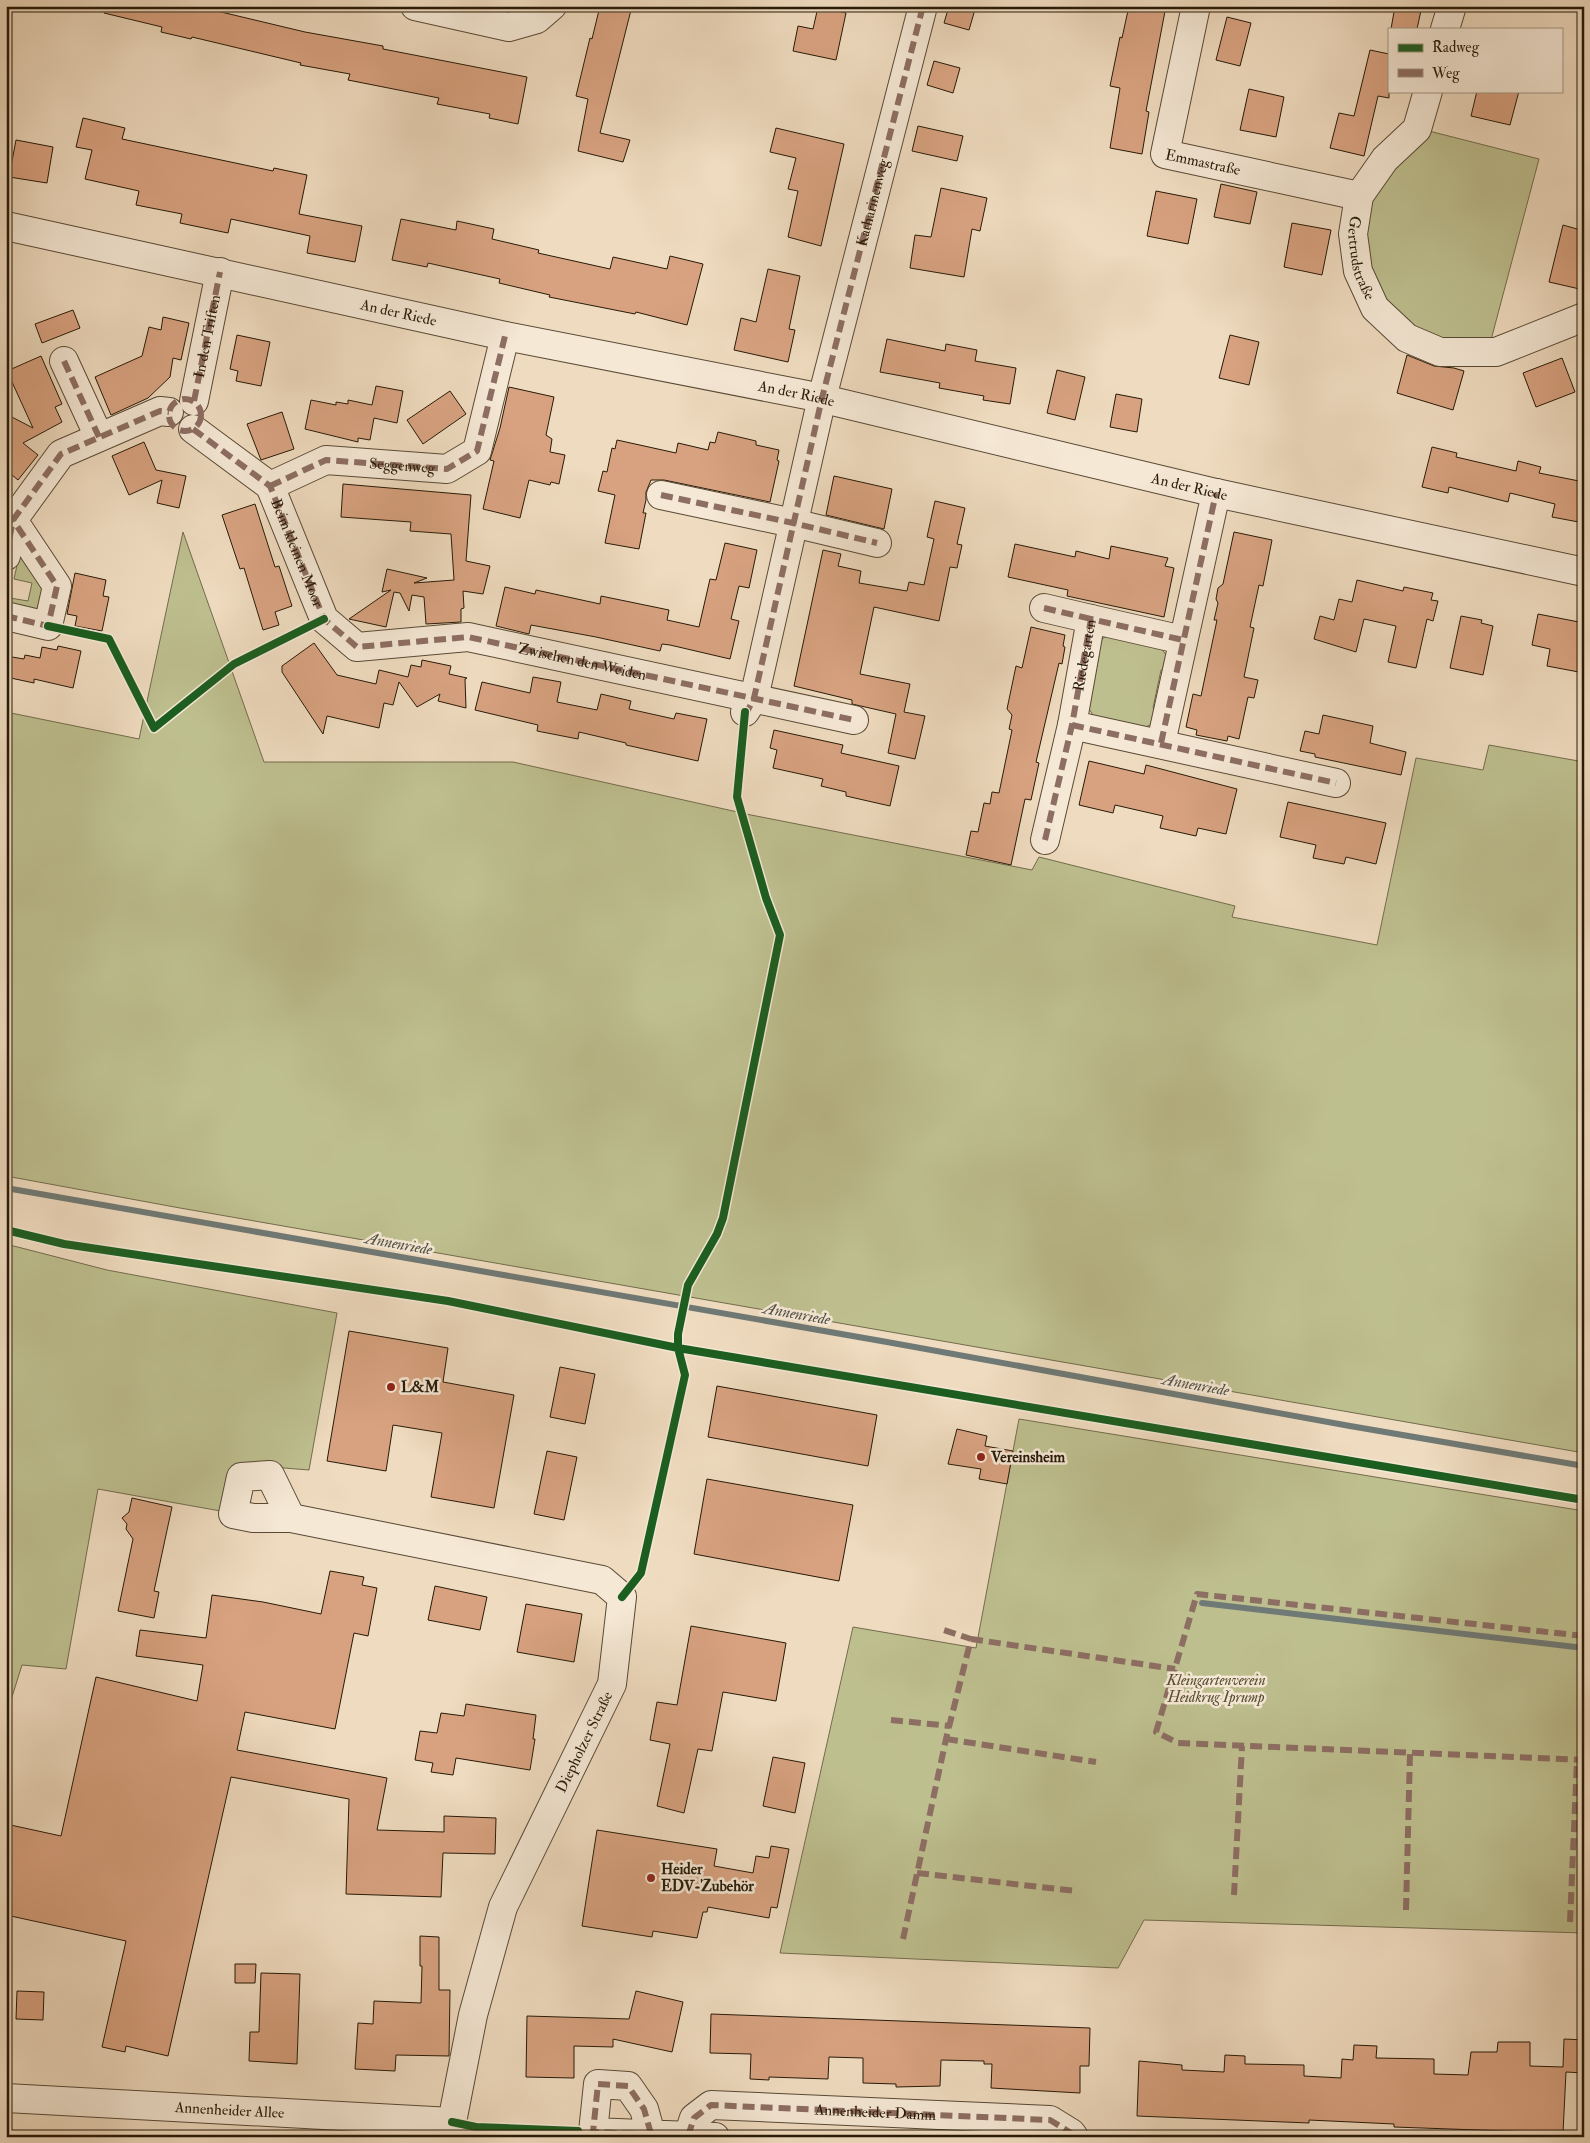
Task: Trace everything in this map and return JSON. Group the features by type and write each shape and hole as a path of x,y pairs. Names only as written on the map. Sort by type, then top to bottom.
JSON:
{"street":[{"path":"415,6 509,27 537,19 552,6"},
{"name":"Katharinenweg","path":"822,398 923,6"},
{"name":"Emmastraße","path":"1196,6 1165,154 1359,196"},
{"path":"1445,28 1452,6"},
{"name":"Gertrudstraße","path":"1428,92 1417,128 1385,160 1359,196 1353,234 1358,271 1375,308 1407,338 1440,352 1496,352 1584,317"},
{"name":"An der Riede","path":"6,226 504,336 822,398 1216,493 1584,572"},
{"name":"In den Triften","path":"193,429 199,423 202,415 200,407 194,401 220,272"},
{"name":"Seggenweg","path":"270,486 326,460 447,469 477,451 504,336"},
{"path":"64,361 100,437"},
{"path":"193,429 184,431 175,428 170,421 168,412 172,404 178,399 186,398 194,401"},
{"path":"750,705 822,398"},
{"path":"6,556 13,520 61,454 160,412 168,412"},
{"name":"Beim kleinen Moor","path":"193,429 270,486 324,620 357,647 409,642"},
{"path":"1161,743 1182,640 1216,493"},
{"path":"661,495 877,543"},
{"path":"6,616 48,626 57,586 13,520"},
{"path":"1044,608 1091,619"},
{"name":"Riedegarten","path":"1045,840 1072,725 1091,619 1182,640"},
{"name":"Zwischen den Weiden","path":"409,642 468,638 750,705 854,720"},
{"path":"1072,725 1161,743 1336,783"},
{"name":"Diepholzer Straße","path":"291,1518 602,1580 622,1597 612,1684 503,1907 473,2015 453,2129"},
{"path":"651,2134 644,2109 628,2086 598,2084 586,2132 715,2137"},
{"name":"Annenheider Allee","path":"6,2098 453,2129"},
{"name":"Annenheider Damm","path":"688,2136 694,2118 711,2106 1050,2120 1072,2133 1074,2137"}],"green space":[{"path":"1429,131 1539,159 1491,340 1447,342 1415,330 1394,313 1375,287 1363,230 1370,205 1382,179"},
{"path":"183,532 264,762 513,762 751,815 1032,870 1039,857 1235,906 1232,917 1377,945 1416,758 1483,770 1489,745 1584,762 1584,1453 6,1176 6,712 139,739"},
{"path":"19,556 28,559 46,588 39,610 12,605 10,598 28,601 32,583 14,579"},
{"path":"1108,635 1160,646 1170,661 1168,671 1161,670 1153,708 1160,710 1157,721 1144,728 1094,717 1088,707 1099,656 1094,655 1096,643"},
{"path":"6,1244 107,1270 337,1313 309,1470 235,1464 226,1512 98,1489 66,1669 22,1665 6,1716"},
{"name":"Kleingartenverein Heidkrug Iprump","path":"1019,1419 1584,1511 1584,1933 1144,1920 1118,1968 780,1953 853,1627 976,1648"}],"building":[{"path":"104,6 196,6 305,32 383,46 383,49 527,77 518,124 489,118 490,114 437,104 439,98 348,80 350,74 300,65 301,63 192,37 191,39 161,32 162,27 104,13"},
{"path":"600,6 632,6 600,133 630,140 623,162 578,151 588,99 576,96"},
{"path":"949,6 976,6 969,30 944,23"},
{"path":"1129,6 1166,6 1146,111 1149,112 1142,154 1110,148 1120,88 1110,86 1120,37 1122,38"},
{"path":"1395,6 1422,6 1417,28 1391,28"},
{"path":"818,7 846,13 836,60 793,51 798,26 813,29"},
{"path":"1227,17 1251,23 1240,66 1216,60"},
{"path":"1370,50 1388,54 1389,98 1378,96 1364,156 1330,148 1339,113 1354,116"},
{"path":"934,61 960,68 953,93 927,85"},
{"path":"1249,89 1284,97 1276,137 1240,130"},
{"path":"1477,92 1519,92 1510,125 1471,116"},
{"path":"83,118 125,128 122,139 273,171 274,168 307,175 299,214 362,226 355,262 307,253 310,236 231,219 228,233 180,223 182,214 136,205 139,191 85,179 92,150 76,147"},
{"path":"918,126 963,136 957,161 912,151"},
{"path":"776,128 844,144 821,246 788,237 798,191 788,189 796,158 770,152"},
{"path":"16,140 53,147 47,183 9,177"},
{"path":"1221,184 1257,192 1250,224 1214,217"},
{"path":"941,188 987,198 980,231 972,229 964,277 910,268 915,235 931,237"},
{"path":"1156,191 1197,199 1188,244 1147,236"},
{"path":"401,219 456,230 457,221 494,229 492,239 539,250 538,253 610,269 613,257 667,269 670,256 703,264 687,325 636,312 635,314 549,297 550,295 499,283 500,279 428,263 427,267 392,260"},
{"path":"1292,223 1331,230 1322,275 1284,267"},
{"path":"1563,225 1584,231 1584,290 1549,282"},
{"path":"768,269 800,276 789,329 795,330 788,362 734,350 741,318 756,322"},
{"path":"73,310 80,328 42,343 35,324"},
{"path":"163,317 189,323 181,360 173,358 170,377 148,398 111,415 95,377 142,356 149,327 161,330"},
{"path":"237,335 270,342 261,386 236,381 238,371 230,369"},
{"path":"1230,335 1259,342 1249,385 1219,378"},
{"path":"887,339 945,351 946,344 977,350 975,361 1016,368 1010,404 983,400 984,396 939,388 940,383 880,372"},
{"path":"1407,355 1434,366 1464,371 1453,410 1397,393"},
{"path":"41,356 62,404 55,407 62,422 23,443 38,455 18,480 6,470 6,414 33,428 7,371"},
{"path":"1562,358 1575,392 1536,407 1523,373"},
{"path":"1057,370 1085,377 1075,420 1047,413"},
{"path":"376,386 403,391 397,423 374,418 370,440 358,438 358,442 305,429 311,400 336,405 336,402 348,404 348,400 372,405"},
{"path":"509,387 554,397 546,435 552,439 550,452 565,455 559,484 551,482 550,485 529,480 520,518 483,509 494,461 490,460 500,428"},
{"path":"450,391 466,414 423,444 407,420"},
{"path":"1116,394 1142,399 1137,432 1110,427"},
{"path":"282,412 294,449 261,460 247,424"},
{"path":"718,432 756,441 756,445 779,450 777,460 779,461 770,502 664,480 651,480 646,492 643,513 646,513 639,549 605,543 615,495 598,491 603,471 607,472 612,448 615,449 617,440 676,453 678,443 708,450 710,442 715,443"},
{"path":"144,442 156,470 186,476 179,508 157,503 162,480 129,495 112,456"},
{"path":"1432,447 1457,453 1456,457 1516,471 1518,461 1541,467 1539,473 1584,482 1584,523 1552,517 1555,504 1510,493 1508,502 1449,487 1448,493 1422,487"},
{"path":"834,476 892,489 884,529 826,515"},
{"path":"343,484 471,495 466,561 490,566 483,594 463,591 464,608 461,609 461,622 426,624 424,597 412,595 409,611 400,593 394,592 386,627 349,619 391,590 382,592 387,569 427,578 414,583 454,580 451,534 410,531 411,522 341,517"},
{"path":"935,501 965,508 957,544 962,545 957,568 950,567 939,621 874,607 860,674 910,684 904,712 925,716 915,759 888,753 896,714 852,704 852,700 794,686 823,550 841,554 838,566 861,571 859,583 907,591 909,582 924,585 934,539 927,537"},
{"path":"255,504 275,567 279,566 292,606 275,612 279,625 263,630 244,568 240,569 222,515"},
{"path":"1234,532 1272,540 1263,586 1259,585 1250,627 1254,628 1244,677 1258,680 1254,698 1248,697 1239,739 1228,736 1227,741 1196,735 1197,730 1186,727 1193,694 1201,696 1217,620 1214,620 1218,603 1216,599 1218,588 1223,584"},
{"path":"725,543 757,550 749,588 739,586 731,619 739,621 730,659 662,644 660,651 531,625 529,634 496,626 505,587 535,594 536,590 600,604 601,596 669,610 667,620 699,627 710,579 716,580"},
{"path":"1015,544 1075,557 1076,551 1109,559 1111,546 1168,558 1165,566 1174,568 1164,617 1067,596 1068,590 1008,577"},
{"path":"75,573 106,580 103,596 109,597 102,631 75,626 77,616 67,614"},
{"path":"1357,580 1403,591 1404,587 1433,593 1431,600 1438,601 1433,621 1427,619 1416,668 1388,662 1396,626 1364,619 1356,652 1314,639 1320,616 1334,620 1339,599 1352,602"},
{"path":"1538,614 1584,623 1584,638 1580,655 1584,656 1584,673 1547,666 1550,649 1532,645"},
{"path":"1461,616 1482,620 1481,623 1493,626 1483,675 1450,668"},
{"path":"1031,627 1065,635 1063,646 1065,647 1062,664 1059,663 1036,762 1039,763 1031,800 1025,799 1011,865 966,855 971,831 978,832 984,803 990,804 992,792 999,793 1012,730 1009,729 1012,715 1007,709 1016,666 1022,668"},
{"path":"314,643 337,675 376,684 379,670 408,677 411,665 421,667 422,660 451,666 449,674 467,678 465,679 466,708 438,701 440,694 417,707 399,682 393,705 384,703 379,728 327,716 323,734 282,672 282,666"},
{"path":"58,646 81,651 73,688 34,679 34,683 6,677 6,656 24,659 25,655 40,658 42,647 57,650"},
{"path":"533,677 561,682 557,702 597,710 601,694 631,701 629,709 674,719 676,713 707,719 698,761 626,745 626,743 579,732 578,739 537,731 538,725 475,710 482,682 530,693"},
{"path":"1323,715 1373,726 1370,743 1406,752 1401,775 1315,757 1315,754 1300,751 1305,731 1319,734"},
{"path":"774,730 843,745 841,753 899,766 890,806 846,796 846,792 821,786 823,779 773,768 777,750 770,748"},
{"path":"1089,761 1144,774 1146,765 1237,789 1226,834 1198,828 1196,836 1160,828 1163,816 1115,805 1113,813 1079,805"},
{"path":"1288,802 1386,823 1376,864 1346,857 1344,864 1313,858 1316,845 1280,837"},
{"path":"349,1331 448,1348 443,1382 514,1395 494,1508 431,1497 442,1433 393,1425 386,1471 327,1461"},
{"path":"560,1367 595,1374 585,1424 550,1417"},
{"path":"717,1386 877,1415 868,1466 708,1437"},
{"name":"Vereinsheim","path":"957,1429 987,1436 985,1446 1013,1451 1007,1484 979,1479 981,1469 948,1464"},
{"path":"547,1451 577,1457 564,1520 534,1514"},
{"path":"707,1479 853,1505 839,1581 694,1554"},
{"path":"132,1498 172,1507 154,1591 159,1592 154,1618 118,1611 133,1539 126,1529 127,1524 122,1518 129,1512"},
{"path":"330,1571 364,1577 362,1585 377,1588 368,1636 354,1633 335,1729 245,1712 237,1750 387,1778 377,1830 444,1832 444,1816 496,1818 495,1854 443,1853 441,1897 346,1894 349,1799 231,1777 168,2056 126,2046 125,2052 102,2047 126,1941 6,1915 6,1824 61,1836 96,1677 197,1701 203,1665 136,1656 140,1630 206,1638 212,1595 263,1602 321,1614"},
{"path":"435,1586 487,1597 480,1630 428,1620"},
{"path":"526,1604 582,1614 574,1662 517,1652"},
{"path":"691,1626 786,1643 776,1701 723,1692 712,1751 698,1749 684,1813 657,1806 670,1744 650,1740 657,1702 677,1705"},
{"path":"466,1704 536,1715 533,1739 535,1739 530,1770 456,1758 453,1775 431,1772 433,1763 415,1760 420,1731 437,1733 441,1713 464,1716"},
{"path":"773,1757 805,1763 795,1813 763,1806"},
{"name":"Heider EDV-Zubehör","path":"597,1830 717,1849 714,1866 753,1873 756,1856 769,1858 771,1846 789,1849 777,1908 771,1907 769,1918 708,1907 707,1912 703,1912 697,1938 653,1931 652,1937 582,1926"},
{"path":"420,1936 439,1937 439,1990 450,1990 449,2056 396,2055 395,2071 355,2069 358,2023 373,2024 374,2001 421,2003 422,1966 420,1966"},
{"path":"235,1964 256,1964 255,1983 235,1983"},
{"path":"261,1973 300,1974 297,2064 249,2061 250,2032 259,2032"},
{"path":"17,1991 44,1992 43,2020 16,2019"},
{"path":"636,1991 683,2002 672,2052 613,2039 613,2047 574,2046 574,2078 526,2077 527,2016 629,2019"},
{"path":"711,2014 1090,2028 1089,2066 1080,2066 1080,2093 991,2088 992,2064 984,2064 984,2061 941,2060 940,2086 896,2087 896,2084 863,2083 863,2058 829,2057 828,2079 769,2077 769,2080 750,2079 751,2054 710,2053"},
{"path":"1564,2039 1584,2040 1584,2073 1566,2072 1563,2133 1394,2127 1394,2124 1309,2120 1309,2123 1137,2116 1139,2061 1182,2065 1182,2070 1224,2072 1225,2055 1245,2056 1245,2064 1304,2065 1304,2076 1341,2078 1342,2059 1353,2060 1354,2045 1377,2046 1376,2058 1434,2059 1434,2074 1468,2075 1471,2052 1497,2052 1498,2042 1530,2042 1530,2066 1563,2067"}],"waterway":[{"name":"Annenriede","path":"6,1188 1584,1466"},
{"path":"1202,1603 1584,1648"}],"marked path":[{"path":"745,716 754,698 822,398 923,6"},
{"path":"194,401 220,272"},
{"path":"270,486 326,460 447,469 477,451 505,336"},
{"path":"64,361 99,437"},
{"path":"185,399 191,400 196,404 200,409 201,415 200,421 196,426 191,430 185,431 179,430 174,426 170,421 169,415 170,409 174,404 179,400 185,399"},
{"path":"6,556 13,520 61,454 160,411 169,412"},
{"path":"193,429 270,486 324,619 357,647 468,637 854,720"},
{"path":"1161,743 1216,493"},
{"path":"661,495 877,543"},
{"path":"6,513 13,520 57,586 48,626 6,616"},
{"path":"1044,608 1091,619"},
{"path":"1045,840 1072,725 1091,619 1183,640"},
{"path":"1072,725 1336,783"},
{"path":"1584,1636 1197,1594 1156,1732 1178,1743 1584,1760"},
{"path":"903,1939 946,1739 971,1639 941,1629"},
{"path":"971,1639 1175,1669"},
{"path":"891,1720 950,1726"},
{"path":"946,1739 1096,1762"},
{"path":"1234,1895 1242,1746"},
{"path":"1406,1910 1410,1753"},
{"path":"1570,1922 1577,1760"},
{"path":"917,1873 1076,1891"},
{"path":"651,2134 644,2109 628,2086 598,2084 593,2132 715,2137"},
{"path":"688,2136 694,2118 711,2105 1050,2120 1071,2133 1074,2137"}],"cycle path":[{"path":"48,626 109,639 154,728 234,664 324,619"},
{"path":"622,1597 641,1573 685,1375 678,1348 678,1334 688,1285 717,1234 723,1218 780,935 766,898 737,797 745,712"},
{"path":"6,1230 64,1244 448,1301 678,1348 1584,1500"},
{"path":"452,2122 476,2127 578,2131"}],"place":[{"name":"L&M","path":"391,1387"},
{"name":"Vereinsheim","path":"981,1457"},
{"name":"Heider EDV-Zubehör","path":"651,1878"}]}
